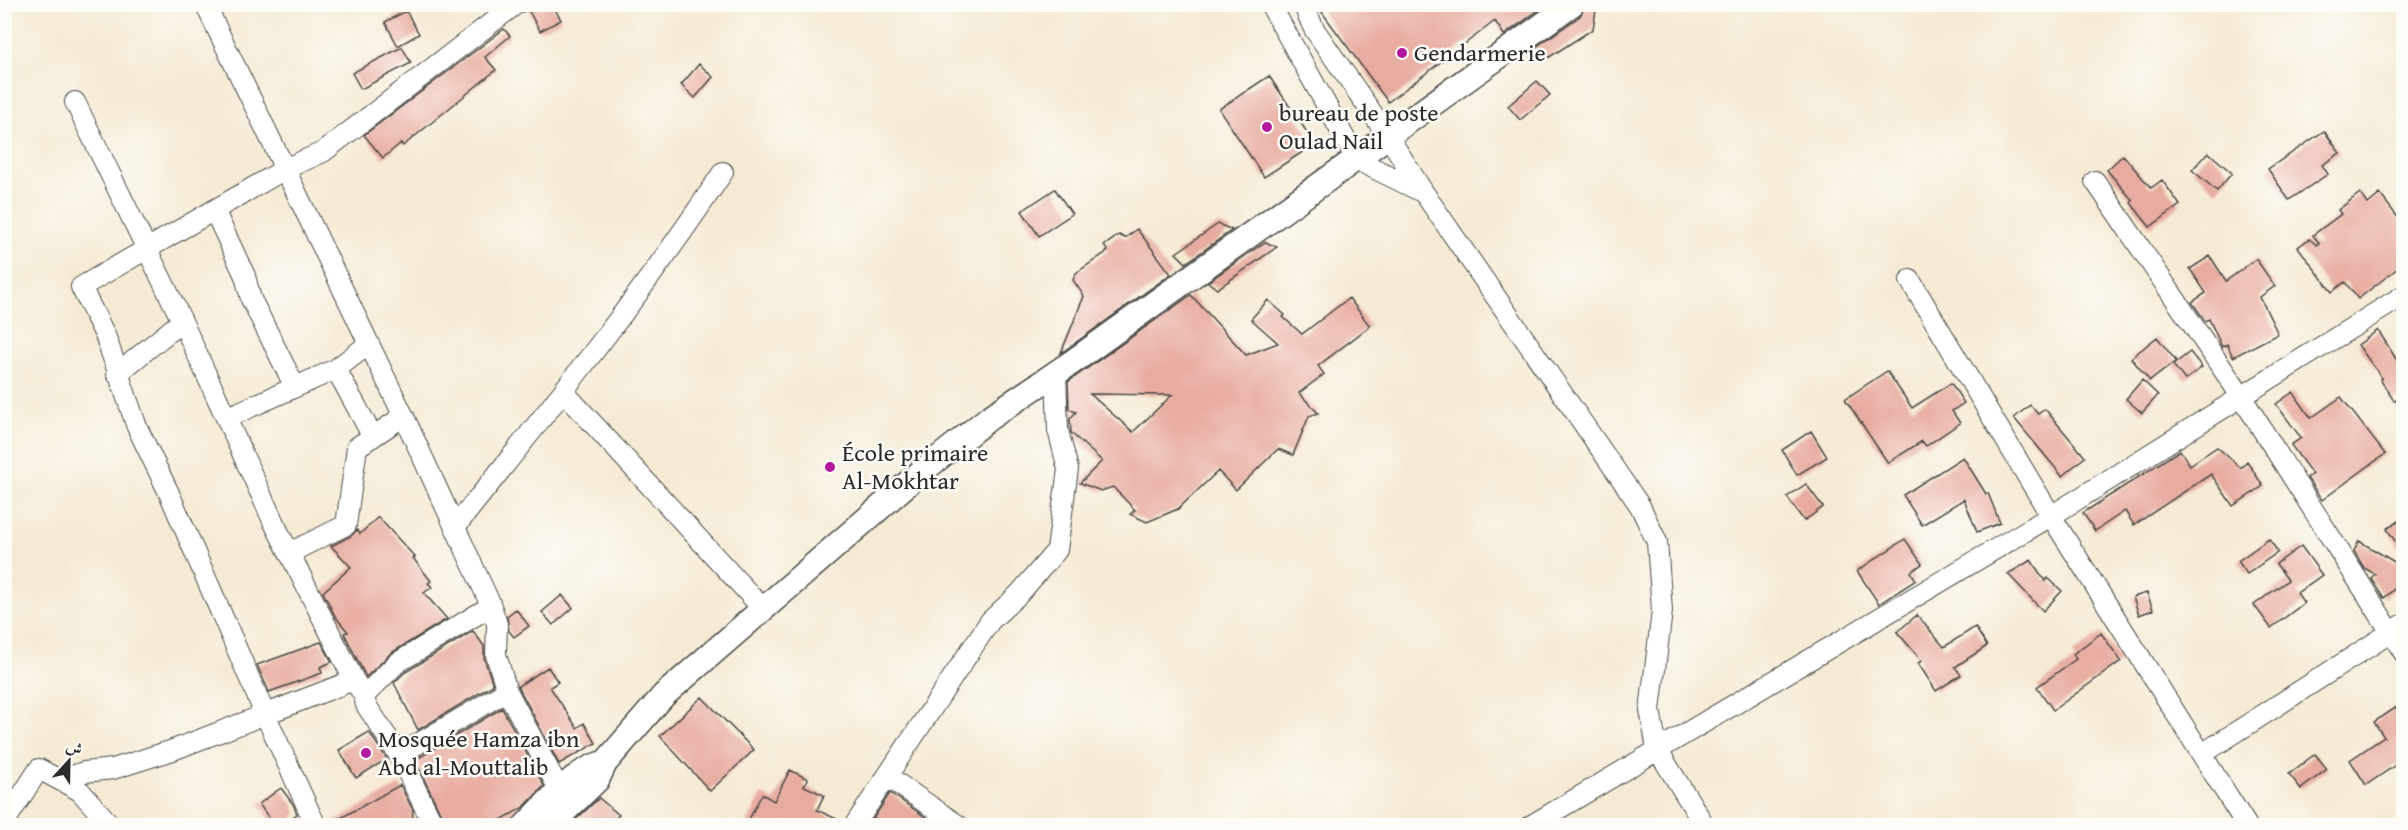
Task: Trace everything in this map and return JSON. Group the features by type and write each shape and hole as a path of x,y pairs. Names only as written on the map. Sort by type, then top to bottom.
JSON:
{"main road":[{"path":"549,825 586,769 605,763 664,695 921,472 989,418 1357,160 1572,4"},
{"path":"525,825 567,796"}],"street":[{"path":"205,4 404,416 491,606 497,624 496,655 507,691 567,796"},
{"path":"316,825 265,714 212,588 137,427 105,335 81,287 285,170 323,152 516,4"},
{"path":"1270,4 1357,160 1424,193"},
{"path":"1303,4 1314,28 1424,193 1640,506 1656,542 1662,611 1650,710 1657,749 1706,825"},
{"path":"75,102 182,321 290,553 364,696 366,705 399,755 434,825"},
{"path":"455,527 563,391 684,231 723,172"},
{"path":"2095,181 2396,628 2403,654"},
{"path":"214,210 245,276 251,299 295,387"},
{"path":"1910,279 2050,516 2247,825"},
{"path":"1530,825 2050,516 2403,295"},
{"path":"117,374 182,321"},
{"path":"226,418 336,369 369,344"},
{"path":"336,369 373,437"},
{"path":"854,825 990,621 1019,594 1057,550 1068,469 1058,430 1056,372"},
{"path":"563,391 763,609"},
{"path":"290,553 346,525 357,447 404,416"},
{"path":"364,696 397,663 491,606"},
{"path":"2202,754 2396,628"},
{"path":"60,780 84,772 113,769 173,750 354,680"},
{"path":"399,755 507,691"},
{"path":"4,823 39,770 80,791 111,825"},
{"path":"886,776 959,825"}],"building":[{"path":"528,4 552,4 561,20 540,31 527,8"},
{"name":"Gendarmerie","path":"1316,4 1547,4 1504,35 1495,21 1388,102"},
{"path":"1586,4 1597,4 1593,29 1548,58 1526,54 1580,16"},
{"path":"406,11 419,34 398,46 385,22"},
{"path":"504,29 510,36 485,57 496,70 403,146 401,143 383,158 364,135"},
{"path":"402,47 411,63 361,89 352,73"},
{"path":"699,64 713,77 695,98 681,85"},
{"name":"bureau de poste Oulad Nail","path":"1269,76 1315,144 1264,177 1219,109"},
{"path":"1537,81 1550,95 1520,120 1508,106"},
{"path":"2324,131 2340,153 2322,165 2328,174 2289,200 2268,169"},
{"path":"2208,152 2232,173 2217,191 2192,170"},
{"path":"2123,155 2151,188 2162,180 2180,205 2150,227 2131,203 2133,201 2107,170"},
{"path":"1055,189 1072,214 1039,236 1022,211"},
{"path":"2360,193 2368,204 2380,194 2403,224 2403,264 2358,299 2345,282 2332,292 2298,247 2309,239 2317,245 2319,243 2313,235 2341,214 2338,210"},
{"path":"1218,224 1232,230 1186,263 1176,253"},
{"path":"1137,229 1171,274 1061,353 1084,296 1073,280 1076,273 1108,251 1104,246 1119,235 1125,238"},
{"path":"1265,242 1277,247 1217,289 1208,282"},
{"path":"2210,256 2226,281 2256,259 2275,286 2260,297 2278,334 2233,357 2227,344 2222,347 2209,319 2205,321 2192,302 2206,293 2190,269"},
{"path":"1191,295 1246,355 1278,343 1251,319 1268,300 1302,334 1349,298 1370,326 1318,366 1324,374 1299,393 1318,413 1309,416 1293,455 1278,449 1236,490 1218,471 1178,509 1147,522 1130,514 1135,510 1113,487 1101,491 1080,483 1102,461 1071,433 1070,419 1076,412 1069,409 1068,382","holes":["1090,394 1172,395 1133,432"]},
{"path":"2378,330 2403,370 2403,395 2394,401 2380,379 2382,378 2358,345"},
{"path":"2157,337 2176,361 2150,381 2131,358"},
{"path":"2190,352 2202,367 2185,380 2173,365"},
{"path":"1887,371 1912,408 1951,383 1964,403 1952,411 1960,423 1926,446 1922,441 1888,463 1845,399"},
{"path":"2142,380 2158,395 2142,413 2126,399"},
{"path":"2293,392 2311,418 2341,397 2385,454 2322,500 2307,478 2312,474 2291,445 2301,438 2276,404"},
{"path":"2030,405 2038,414 2045,409 2085,457 2062,476 2014,418"},
{"path":"1811,431 1827,457 1797,475 1782,450"},
{"path":"2217,447 2241,468 2247,461 2263,486 2233,506 2211,474 2134,525 2125,511 2095,531 2083,513 2180,450 2190,465"},
{"path":"1963,457 1986,494 1988,493 2000,523 1977,532 1964,499 1922,525 1903,495"},
{"path":"1806,484 1823,507 1804,521 1787,497"},
{"path":"378,517 415,557 413,558 431,581 428,583 432,587 424,593 447,619 391,653 366,677 344,633 348,632 335,616 323,592 351,567 331,546 351,536 357,530 360,534"},
{"path":"2403,517 2403,553 2387,529"},
{"path":"1905,539 1922,564 1911,572 1916,580 1879,604 1857,571"},
{"path":"2269,539 2278,552 2247,574 2238,561"},
{"path":"2359,541 2403,567 2403,581 2384,598 2371,578 2375,574 2364,568 2354,551"},
{"path":"2301,546 2322,575 2297,593 2304,603 2271,628 2254,605 2288,580 2276,564"},
{"path":"2031,560 2045,581 2048,578 2062,591 2043,611 2008,574"},
{"path":"2147,593 2153,610 2139,615 2133,597"},
{"path":"562,595 573,608 553,625 542,612"},
{"path":"516,609 529,626 514,637 509,631 507,616"},
{"path":"1917,615 1944,647 1975,627 1987,646 1955,667 1961,675 1936,691 1918,663 1922,661 1897,632"},
{"path":"473,631 484,646 484,658 493,685 418,730 394,683 404,673"},
{"path":"2101,633 2121,661 2053,710 2037,687 2076,659 2073,654"},
{"path":"321,642 332,662 320,667 322,673 269,692 257,665"},
{"path":"548,667 558,682 550,687 577,728 584,723 596,743 559,764 518,686"},
{"path":"702,697 754,750 710,791 660,736"},
{"path":"2403,703 2403,760 2366,785 2350,760 2384,737 2374,722"},
{"path":"502,708 544,786 524,807 496,825 446,825 415,760"},
{"name":"Mosquée Hamza ibn Abd al-Mouttalib","path":"369,732 387,759 356,778 339,750"},
{"path":"2315,754 2327,769 2301,789 2289,774"},
{"path":"790,770 808,779 804,786 824,795 817,810 843,822 842,825 746,825 762,794 774,801"},
{"path":"400,785 413,810 412,825 328,825"},
{"path":"281,788 293,804 297,814 293,817 298,825 274,825 259,804"},
{"path":"890,793 937,825 869,825"},
{"path":"599,798 619,815 609,825 570,825"}],"place":[{"name":"Gendarmerie","path":"1402,53"},
{"name":"bureau de poste Oulad Nail","path":"1267,127"},
{"name":"École primaire Al-Mokhtar","path":"830,467"},
{"name":"Mosquée Hamza ibn Abd al-Mouttalib","path":"366,753"}]}
